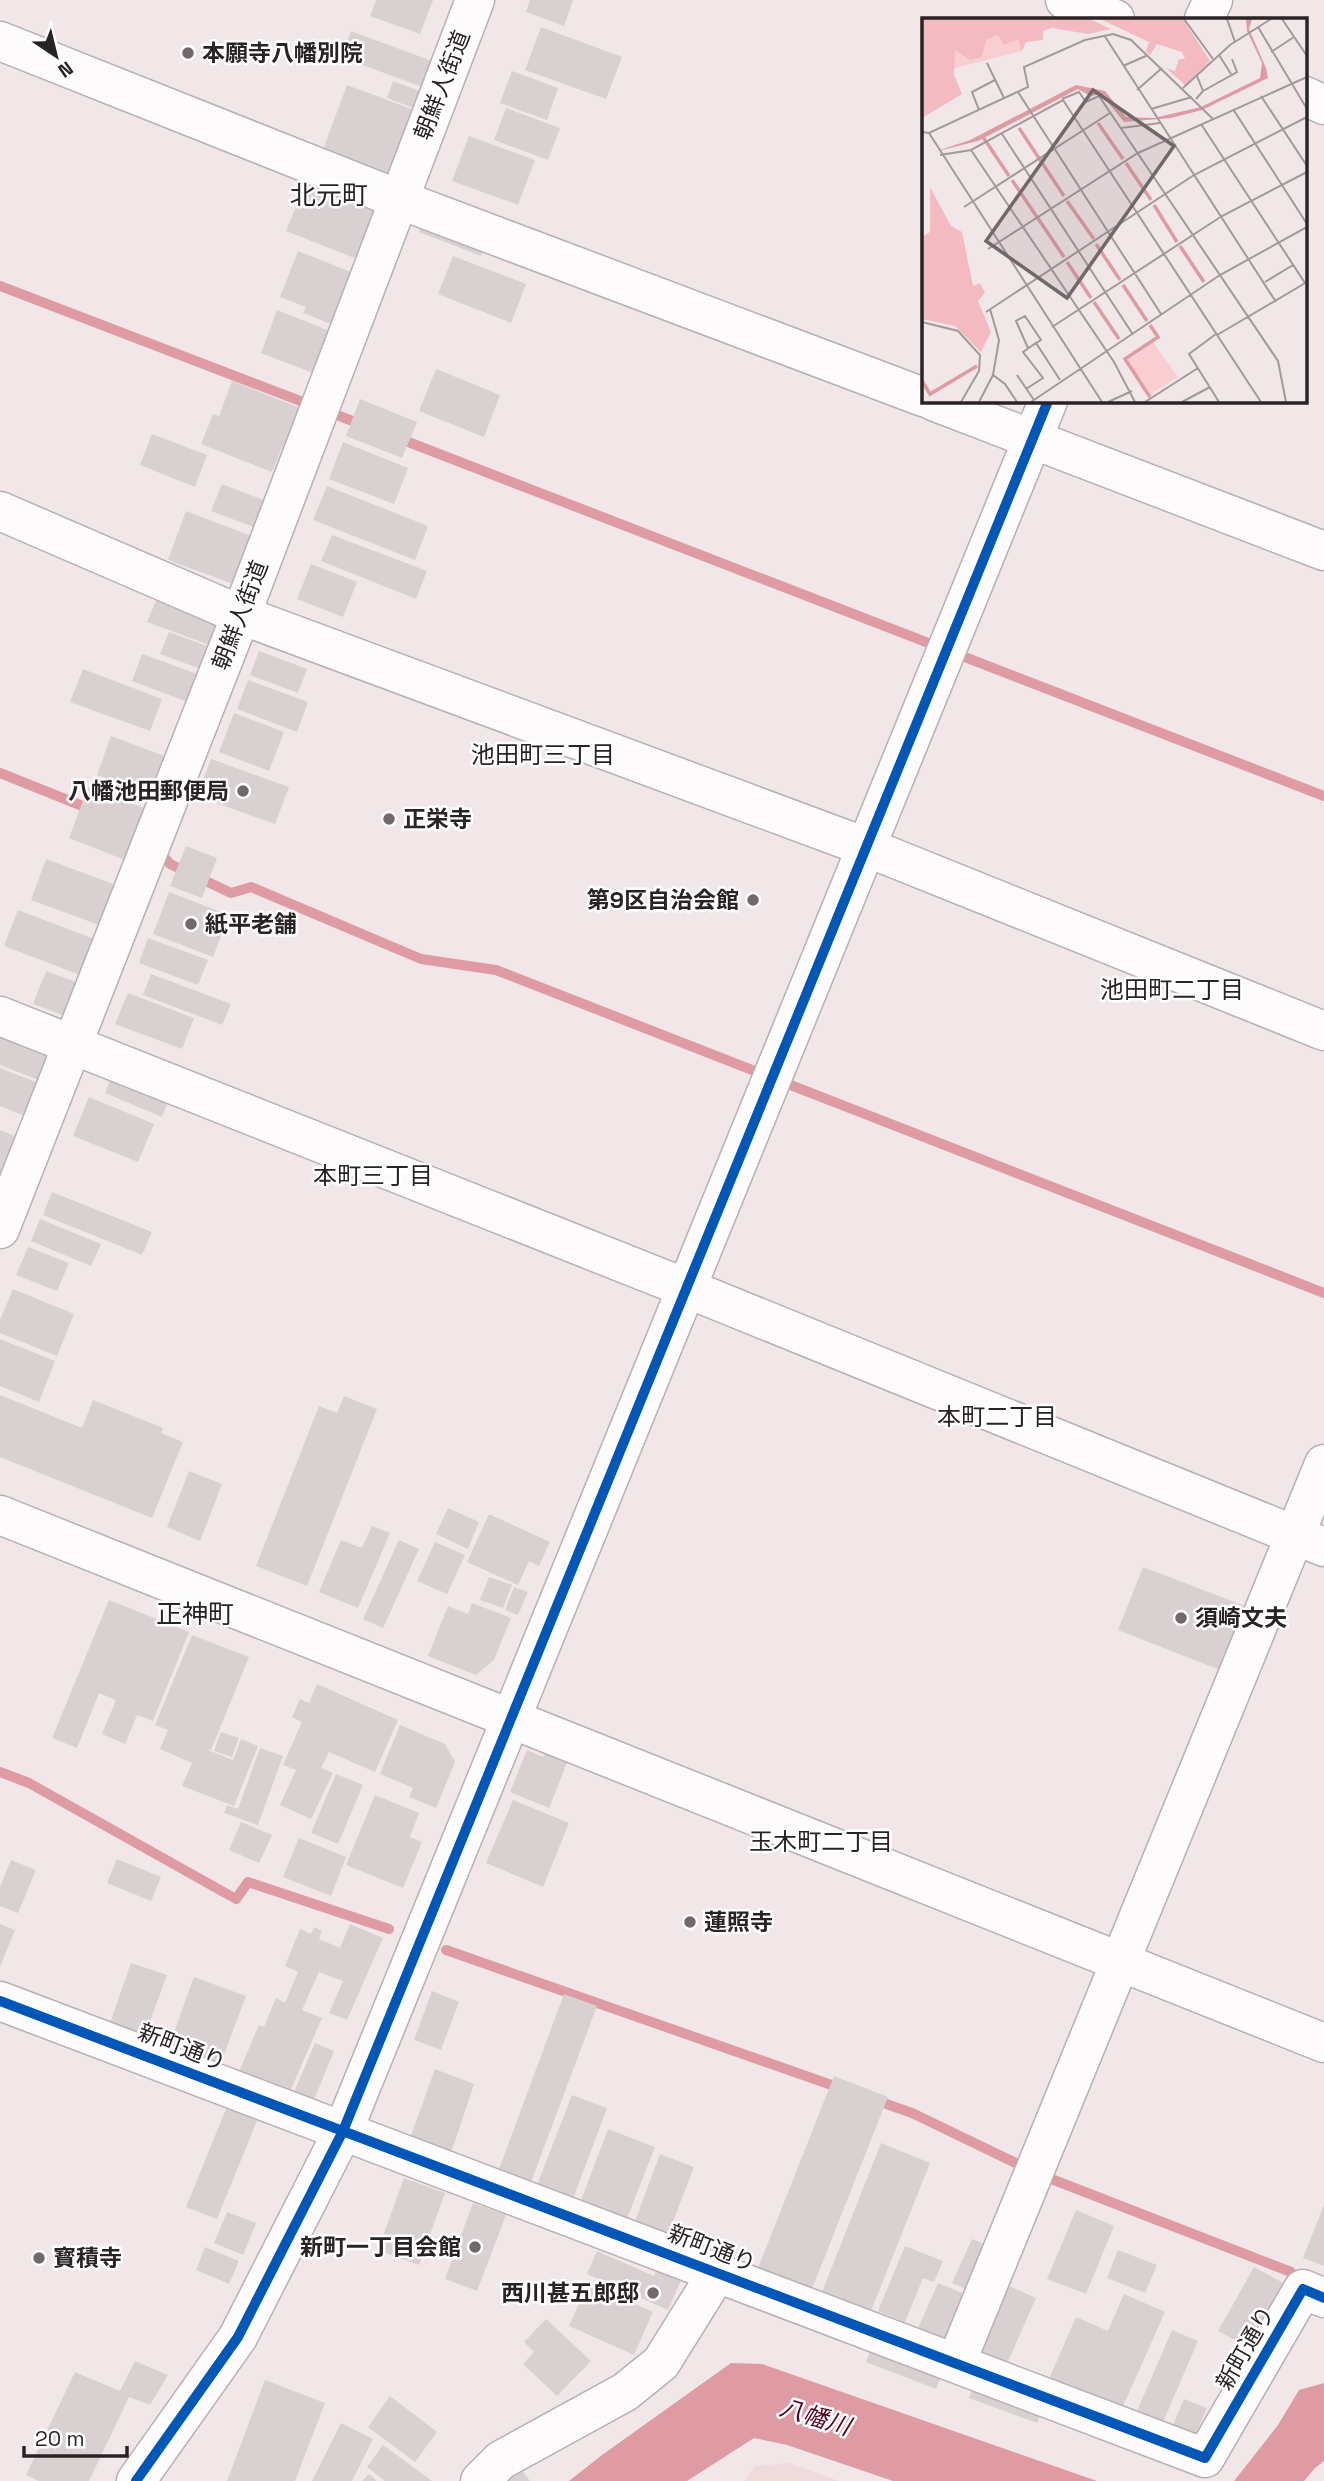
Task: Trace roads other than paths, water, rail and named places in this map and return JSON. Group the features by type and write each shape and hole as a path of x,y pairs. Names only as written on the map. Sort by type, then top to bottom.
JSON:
{"street":[{"name":"朝鮮人街道","path":"0,1228 240,615 475,0"},
{"path":"1065,0 1112,18"},
{"path":"1204,18 1213,0"},
{"path":"0,41 398,199 922,397"},
{"path":"1306,96 1324,104"},
{"path":"936,402 1324,551"},
{"path":"136,2481 238,2337 342,2131 1048,402"},
{"path":"0,511 240,615 866,847 1324,1031"},
{"path":"0,1016 686,1288 1309,1541"},
{"path":"956,2363 1121,1961 1309,1541 1324,1464"},
{"path":"0,1515 1324,2043"},
{"name":"新町通り","path":"0,2001 1205,2458 1303,2289 1324,2298"},
{"path":"480,2481 501,2460 625,2392 662,2363 717,2273"}],"water":[{"name":"八幡川","path":"731,2363 762,2364 1097,2481 893,2481 787,2445 754,2438 687,2481 569,2481"},
{"path":"1324,2383 1324,2461 1304,2481 1234,2481 1278,2425 1299,2390"}],"waterway":[{"path":"0,286 363,425"},
{"path":"398,438 1324,796"},
{"path":"0,773 95,811"},
{"path":"158,849 170,864 231,893 251,887 421,959 496,970 1324,1293"},
{"path":"0,1772 29,1783 236,1899 248,1882 389,1929"},
{"path":"446,1950 843,2089"},
{"path":"872,2099 912,2113 1024,2167"},
{"path":"1041,2175 1291,2272"}],"place":[{"name":"本願寺八幡別院","path":"188,53"},
{"name":"八幡池田郵便局","path":"243,791"},
{"name":"正栄寺","path":"389,819"},
{"name":"第9区自治会館","path":"753,900"},
{"name":"紙平老舗","path":"191,924"},
{"name":"須崎文夫","path":"1181,1618"},
{"name":"蓮照寺","path":"690,1922"},
{"name":"新町一丁目会館","path":"475,2247"},
{"name":"寳積寺","path":"39,2258"},
{"name":"西川甚五郎邸","path":"653,2293"}],"district":[{"name":"北元町","path":"329,195"},
{"name":"池田町三丁目","path":"543,755"},
{"name":"池田町二丁目","path":"1172,990"},
{"name":"本町三丁目","path":"373,1176"},
{"name":"本町二丁目","path":"997,1417"},
{"name":"正神町","path":"195,1614"},
{"name":"玉木町二丁目","path":"821,1842"}]}
